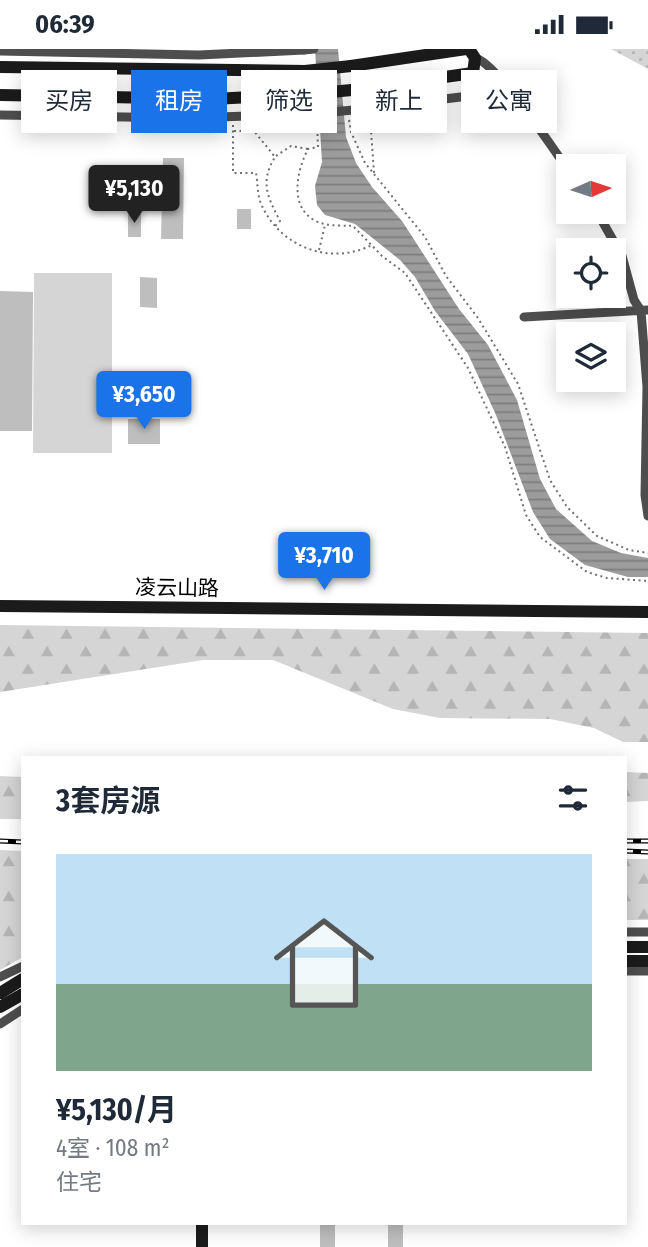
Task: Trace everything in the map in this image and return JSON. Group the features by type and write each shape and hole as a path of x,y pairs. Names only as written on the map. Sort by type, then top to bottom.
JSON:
{"street":[{"path":"0,51 199,55 314,49"},
{"path":"30,50 30,68"},
{"path":"0,67 305,71 470,52 484,60 499,77 556,154"},
{"path":"470,52 473,70"},
{"path":"0,95 213,99 308,95 461,75"},
{"path":"337,115 351,114"},
{"path":"0,115 241,117"},
{"path":"604,224 622,256 634,300 644,310 648,387 645,495 648,516"},
{"path":"524,317 644,310"},
{"name":"凌云山路","path":"0,606 648,612"},
{"path":"627,932 648,932"},
{"path":"627,947 648,947"},
{"path":"627,961 648,961"},
{"path":"0,977 21,967"},
{"path":"627,971 648,971"},
{"path":"0,993 21,980"},
{"path":"0,1007 21,995"},
{"path":"0,1024 21,1010"},
{"path":"202,1225 202,1247"}],"path":[{"path":"233,117 233,173 265,173"},
{"path":"233,131 254,131 275,156"},
{"path":"274,227 279,221 268,200 265,173 275,156 291,146 308,149 318,147 317,133"},
{"path":"351,133 365,163 425,237 446,276 501,354 518,384 550,480 567,507 597,535 629,550 648,553"},
{"path":"371,133 373,173"},
{"path":"308,149 300,164 297,187 302,208 313,220 325,225 353,226 405,273 468,368 505,447 526,515 540,537 587,572 607,578 648,581"},
{"path":"256,173 260,203 274,227 296,246 347,253 372,245"},
{"path":"319,251 325,225"}],"green space":[{"path":"611,49 648,49 648,69"},
{"path":"34,273 112,273 112,453 33,453"},
{"path":"0,625 648,633 648,742 623,742 594,728 550,719 440,718 393,709 273,660 203,660 0,692"},
{"path":"627,772 648,773 648,801 627,802"},
{"path":"0,776 21,777 21,819 0,819"},
{"path":"0,850 21,851 21,958 0,970"},
{"path":"627,859 648,859 648,920 627,920"}],"shaded area":[{"path":"315,49 338,49 346,137 356,163 372,187 402,221 459,309 488,345 517,400 540,479 556,509 592,541 621,553 648,558 648,577 628,577 585,565 550,539 533,512 496,415 468,354 435,311 415,277 400,260 355,224 325,215 317,205 315,186 322,162 320,133 337,133 337,70 316,70"}],"building":[{"path":"163,158 184,158 183,239 161,239"},
{"path":"237,209 251,209 251,229 237,229"},
{"path":"128,214 141,214 141,237 128,237"},
{"path":"140,277 157,278 157,308 140,307"},
{"path":"0,291 33,292 32,431 0,431"},
{"path":"128,419 160,419 160,444 128,444"},
{"path":"320,1225 335,1225 335,1247 320,1247"},
{"path":"388,1225 403,1225 403,1247 388,1247"}],"railway":[{"path":"0,841 21,842"},
{"path":"627,841 648,841"},
{"path":"627,851 648,852"}]}
